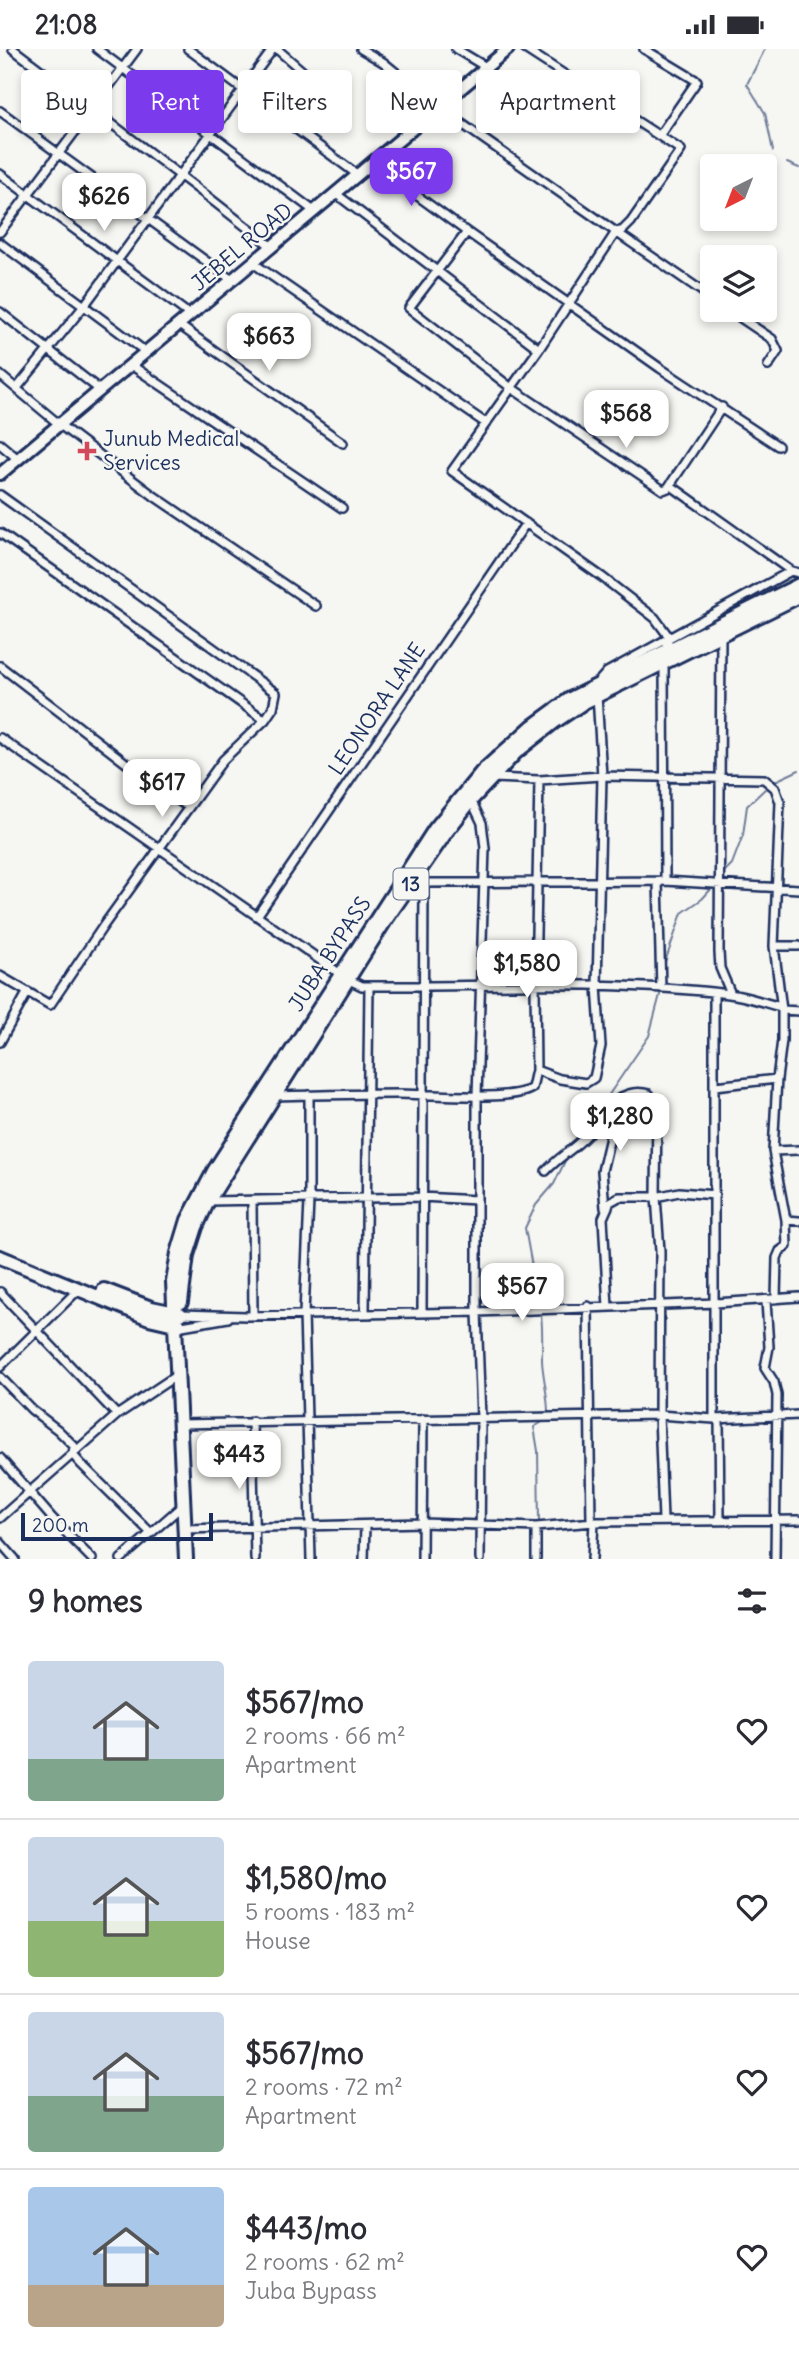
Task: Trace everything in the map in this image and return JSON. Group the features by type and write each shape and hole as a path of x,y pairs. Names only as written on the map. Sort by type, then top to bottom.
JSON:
{"main road":[{"name":"JEBEL ROAD","path":"462,87 508,49"},
{"name":"JEBEL ROAD","path":"0,474 407,133"},
{"name":"JUBA BYPASS","path":"194,1559 182,1506 183,1424 177,1375 182,1283 196,1227 208,1201 435,829 482,772 548,714 799,585"},
{"name":"JUBA BYPASS","path":"665,656 720,634 799,596"},
{"name":"JUBA BYPASS","path":"186,1559 183,1424 174,1269 193,1209 226,1151 344,977 384,922 418,883 446,832 471,800 528,741 597,690"},
{"path":"0,1249 178,1320"},
{"path":"0,1257 79,1289 178,1320"}],"street":[{"path":"13,49 41,70"},
{"path":"97,49 314,211"},
{"path":"112,83 137,49"},
{"path":"188,49 238,86"},
{"path":"259,70 275,49 301,70"},
{"path":"361,49 393,70"},
{"path":"456,49 486,67"},
{"path":"526,49 681,150 631,222 623,230 615,232 539,348 484,422 452,471 655,618 668,637 665,656 661,988"},
{"path":"644,49 697,81 659,136"},
{"path":"17,388 84,306 238,97"},
{"path":"0,111 232,280"},
{"path":"112,124 272,247"},
{"path":"462,124 700,290"},
{"path":"0,232 74,133"},
{"path":"301,133 358,175"},
{"path":"379,157 419,197 467,232 660,368 778,446"},
{"path":"0,174 190,315"},
{"path":"335,193 539,348"},
{"path":"467,232 409,308 510,387 657,488 663,490 670,485 722,407"},
{"path":"0,243 146,352"},
{"path":"253,263 484,422"},
{"path":"0,313 100,390"},
{"path":"746,322 774,342 779,351 768,366"},
{"path":"179,324 343,443"},
{"path":"131,365 342,508"},
{"path":"0,376 155,496 316,606"},
{"path":"0,444 18,459"},
{"path":"536,1070 569,1081 586,1083 594,1078 601,1047 597,986 602,776 597,690 607,672 668,637 795,572 670,485"},
{"path":"0,495 276,693 273,708 265,720 223,760 158,848 50,1005 0,976"},
{"name":"LEONORA LANE","path":"257,916 526,523"},
{"path":"0,533 265,720"},
{"path":"720,634 720,968 731,994"},
{"path":"0,666 188,807"},
{"path":"0,738 344,977 362,986 661,988 731,994 799,1011"},
{"path":"491,778 539,780 602,776 765,779 775,788 780,802 774,946 782,1040 773,1151 786,1220 787,1246 780,1251 777,1258 776,1299"},
{"path":"273,1096 477,1096 529,1091 535,1082 536,1070 539,780"},
{"path":"471,800 482,823 485,848 477,1096 480,1559"},
{"path":"422,1312 424,987 418,883 600,881 799,889"},
{"path":"774,946 799,946"},
{"path":"365,1313 369,986"},
{"path":"0,1042 27,993"},
{"path":"714,993 720,1519"},
{"path":"715,1086 777,1079"},
{"path":"546,1171 586,1135 614,1101 622,1096 649,1094 657,1107 659,1415 663,1520"},
{"path":"309,1095 309,1201 304,1314 311,1559"},
{"path":"596,1123 611,1133 602,1171 608,1307"},
{"path":"773,1151 799,1150"},
{"path":"605,1209 610,1202 620,1197 656,1197 680,1192 715,1195"},
{"path":"208,1201 421,1197 477,1200"},
{"path":"249,1315 252,1201"},
{"path":"786,1220 799,1221"},
{"path":"0,1367 79,1289"},
{"path":"0,1292 117,1415"},
{"path":"178,1320 249,1315 477,1312 588,1306 716,1304 799,1297"},
{"path":"766,1301 769,1347 765,1368 776,1388 775,1559"},
{"path":"588,1306 592,1559"},
{"path":"0,1518 117,1415 177,1375"},
{"path":"0,1377 32,1411 74,1446 73,1455"},
{"path":"183,1424 659,1415 717,1419 799,1415"},
{"path":"422,1559 423,1419"},
{"path":"252,1421 255,1559"},
{"path":"73,1455 150,1533"},
{"path":"0,1458 92,1559"},
{"path":"121,1559 182,1506"},
{"path":"187,1529 311,1524 422,1523 536,1527 663,1520 799,1520"},
{"path":"364,1559 365,1524"},
{"path":"536,1527 536,1559"},
{"path":"0,1542 15,1559"}],"waterway":[{"path":"765,49 747,84 765,113 773,151"},
{"path":"787,163 799,168"},
{"path":"771,783 799,770"},
{"path":"722,874 732,864 743,835 747,806 767,787"},
{"path":"664,965 682,913 702,899 713,887"},
{"path":"580,1137 649,1036 661,991"},
{"path":"539,1305 525,1228 536,1205 554,1184 567,1157"},
{"path":"541,1314 542,1361 548,1413"},
{"path":"539,1523 538,1451 534,1427 546,1420"}],"place":[{"name":"Junub Medical Services","path":"87,451"}]}
